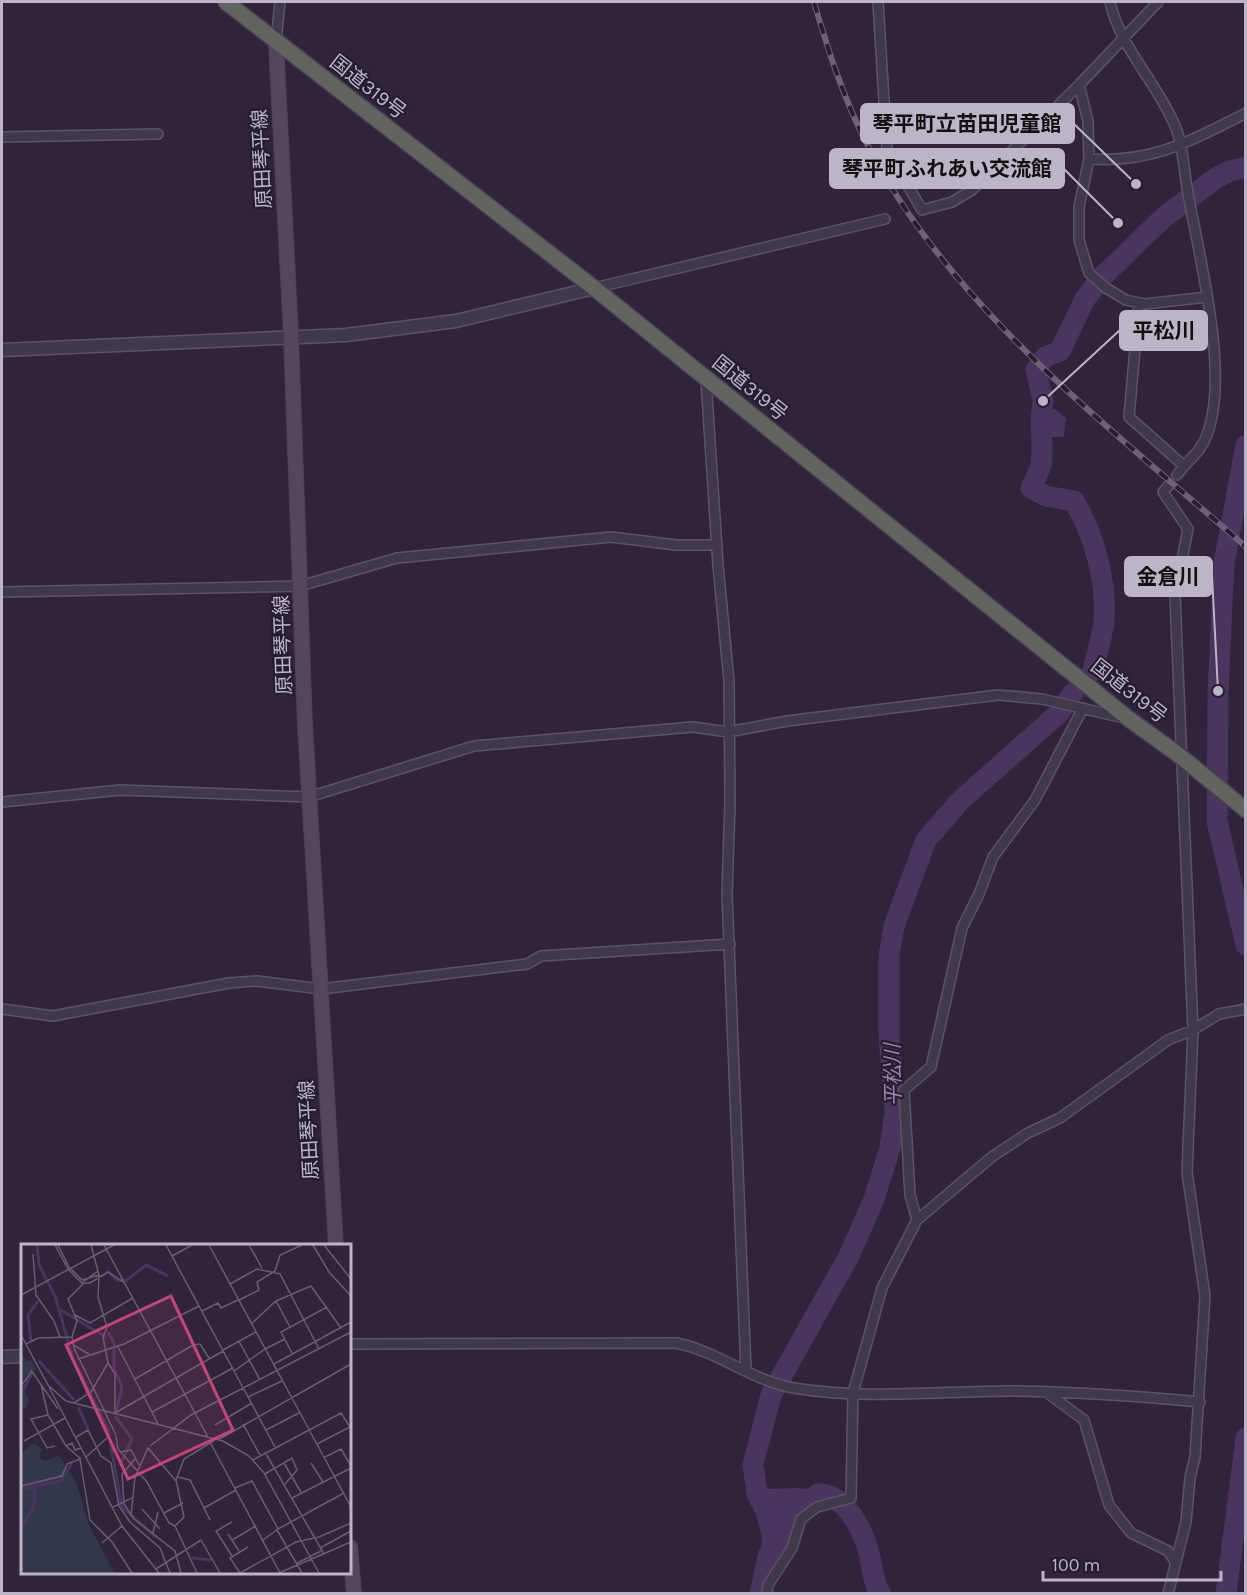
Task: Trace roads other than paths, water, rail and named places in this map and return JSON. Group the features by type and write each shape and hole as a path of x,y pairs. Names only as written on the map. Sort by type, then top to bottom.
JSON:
{"highway":[{"name":"国道319号","path":"225,2 594,288 1245,810"}],"main road":[{"name":"原田琴平線","path":"276,42 291,336 309,797 336,1244"},
{"path":"351,1558 354,1593"}],"street":[{"path":"276,42 280,2"},
{"path":"878,2 887,150 921,210 952,202 972,190 1158,2"},
{"path":"1110,2 1113,18 1123,38 1176,127 1215,339 1214,397 1208,434 1198,452 1177,475"},
{"path":"1078,85 1088,121 1089,159 1079,207 1079,240 1083,261 1089,273 1106,288 1126,300 1139,303 1206,297"},
{"path":"1089,159 1119,161 1146,157 1179,146 1245,113"},
{"path":"2,137 158,134"},
{"path":"2,350 346,335 456,321 885,219"},
{"path":"1139,303 1129,417 1184,466"},
{"path":"706,380 729,681 730,803 727,894 746,1371"},
{"path":"1168,1593 1186,1522 1200,1402 1205,1296 1187,1172 1193,1030 1175,596 1188,529 1163,492 1169,485"},
{"path":"2,592 300,586 397,558 611,537 676,545 717,545"},
{"path":"2,802 120,790 309,797 474,746 693,727 728,732 787,722 998,695 1042,699 1129,719"},
{"path":"916,1220 910,1195 904,1090 931,1067 962,928 979,894 993,857 1035,800 1083,708"},
{"path":"2,1010 53,1016 239,982 257,981 321,989 527,964 541,956 730,944"},
{"path":"767,1593 768,1585 792,1548 801,1519 817,1507 851,1498 853,1393 882,1288 916,1220 993,1156 1028,1133 1060,1118 1168,1040 1193,1030 1219,1014 1245,1009"},
{"path":"351,1344 676,1343 698,1347 746,1371 793,1388 853,1393 1114,1394 1200,1402"},
{"path":"2,1358 21,1356"},
{"path":"1044,1393 1056,1397 1084,1420 1109,1504 1131,1533 1168,1551 1176,1563"}],"waterway":[{"name":"平松川","path":"1093,671 1103,627 1104,606 1098,559 1088,528 1074,501 1046,496 1031,488 1041,466 1042,451 1043,401 1036,370 1045,357 1060,351 1085,299 1102,277 1163,218 1216,178 1246,167"},
{"path":"1246,445 1224,563 1218,691 1217,821 1246,945"},
{"name":"平松川","path":"768,1515 757,1494 753,1464 771,1395 849,1256 874,1199 890,1148 895,1112 889,1037 889,956 894,926 926,840 961,800 1059,713 1073,693"},
{"path":"1226,1594 1246,1438"},
{"name":"平松川","path":"818,1494 836,1499 856,1522 868,1549 874,1578 881,1594"},
{"name":"平松川","path":"760,1594 768,1556"}],"railway":[{"path":"814,2 837,73 866,142 901,202 941,258 987,311 1036,361 1088,410 1246,547"}],"place":[{"name":"琴平町立苗田児童館","path":"1136,184"},
{"name":"琴平町ふれあい交流館","path":"1118,223"},
{"name":"平松川","path":"1043,401"},
{"name":"金倉川","path":"1218,691"}]}
